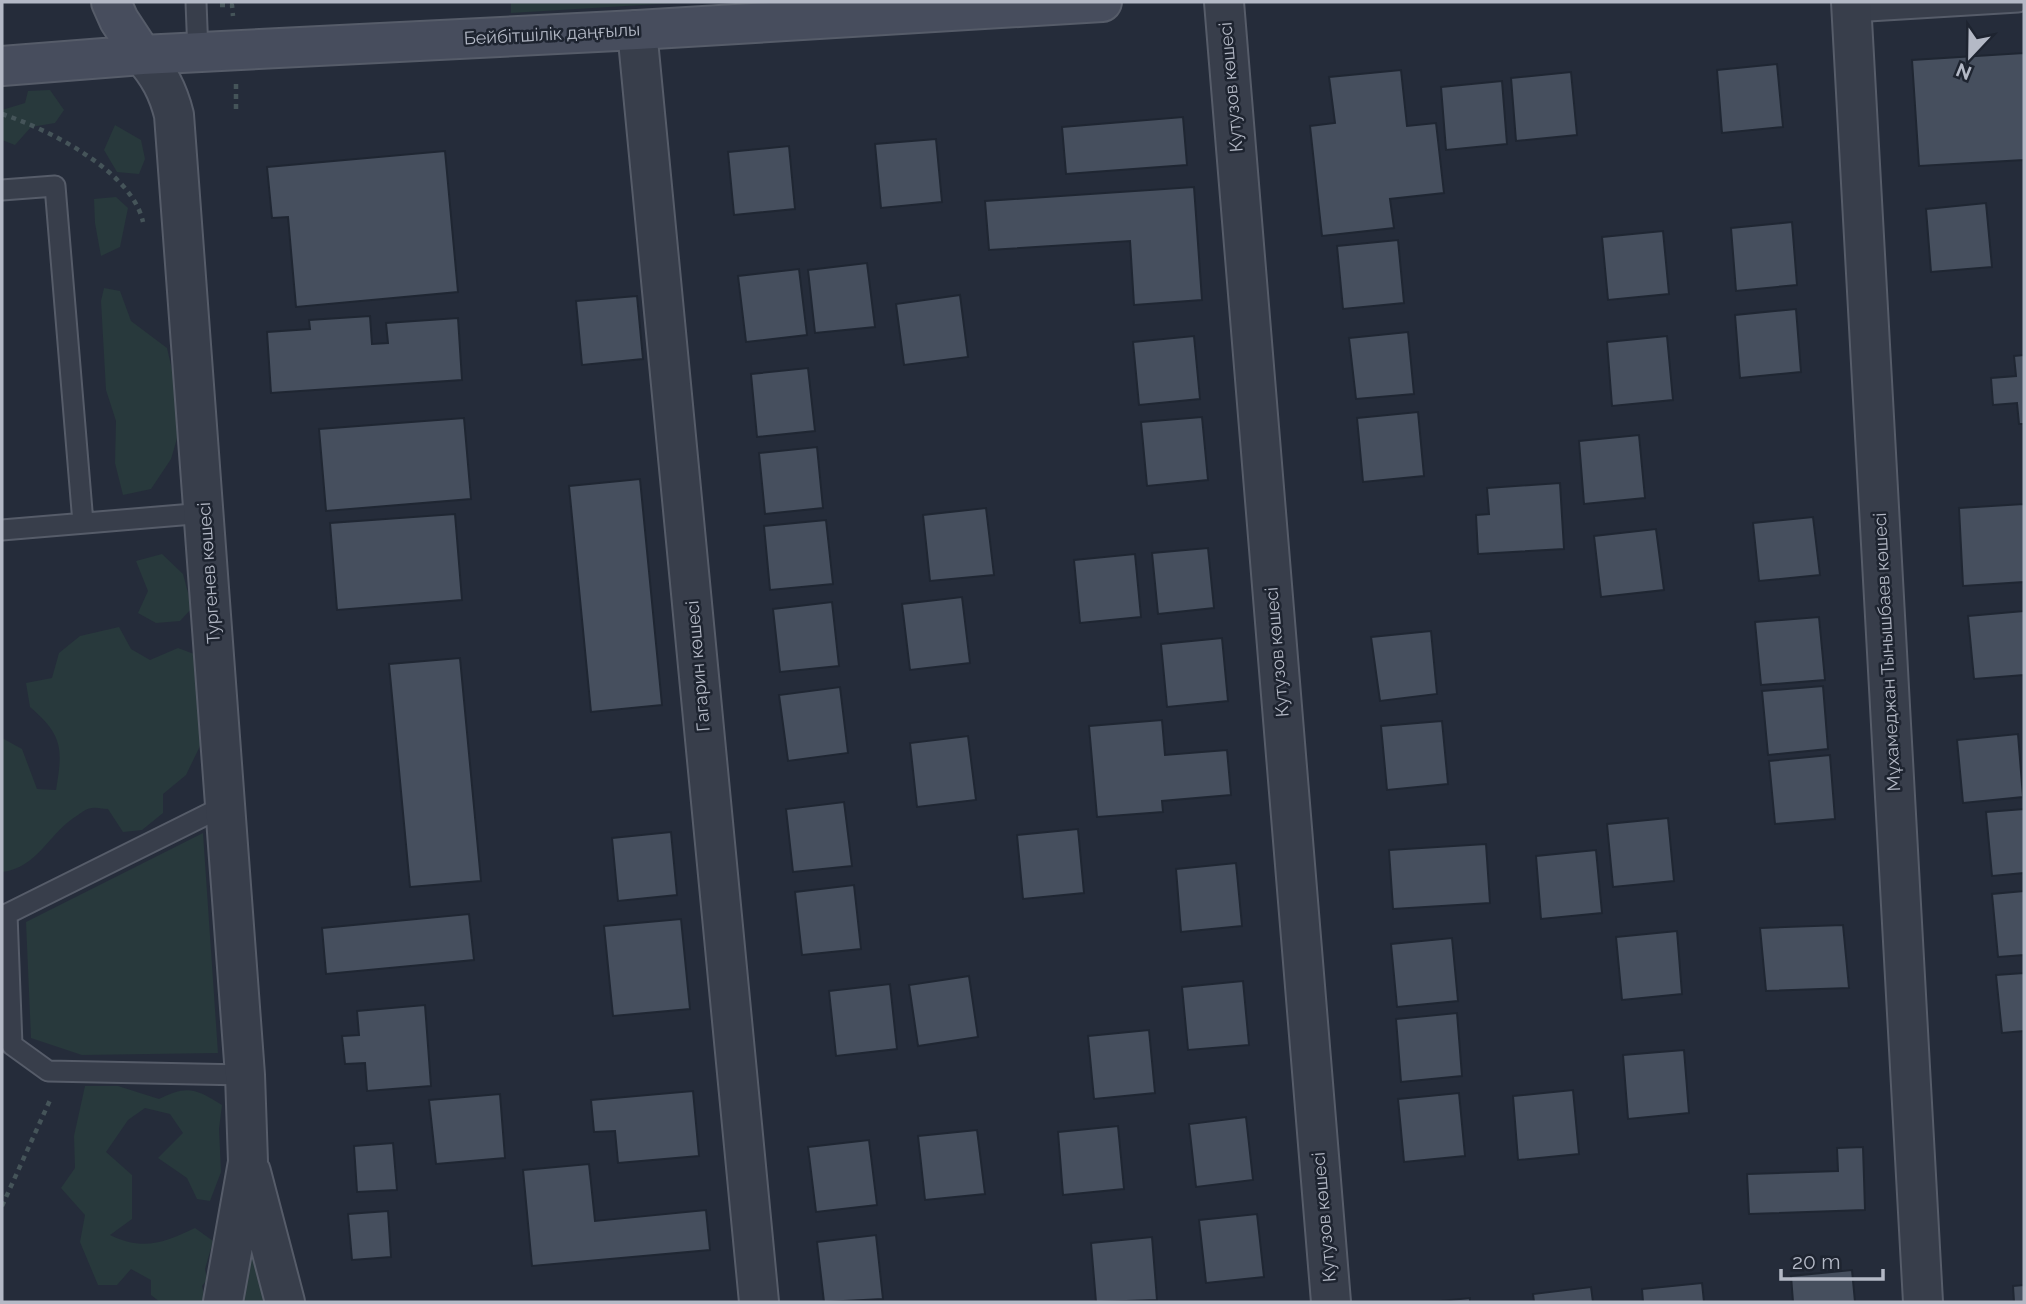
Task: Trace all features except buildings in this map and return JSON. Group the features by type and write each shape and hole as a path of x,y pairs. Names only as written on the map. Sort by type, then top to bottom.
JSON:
{"main road":[{"name":"Тургенев көшесі","path":"111,2 119,20 142,55"},
{"name":"Бейбітшілік даңғылы","path":"2,66 142,55 637,30 1102,2"}],"street":[{"name":"Кутузов көшесі","path":"1224,2 1331,1302"},
{"name":"Мұхамеджан Тынышбаев көшесі","path":"1851,7 1923,1302"},
{"name":"Гагарин көшесі","path":"637,30 759,1302"},
{"name":"Тургенев көшесі","path":"142,55 159,74 169,95 174,115 245,1075 248,1162 223,1302"},
{"name":"Тургенев көшесі","path":"248,1162 285,1302"}],"lane":[{"path":"196,2 198,53"},
{"path":"1851,7 2018,2"},
{"path":"2,190 55,186 83,523"},
{"path":"2,530 205,513"},
{"path":"226,805 7,914 12,1045 48,1071 245,1075"}],"path":[{"path":"2,114 89,154 121,185 140,209 145,231"},
{"path":"2,1206 51,1098"}],"shaded area":[{"path":"511,2 691,2 511,13"},
{"path":"50,90 64,110 55,123 31,127 15,145 2,140 2,110 25,103 28,91"},
{"path":"115,125 141,140 145,159 139,174 117,172 104,150"},
{"path":"116,197 128,208 120,247 101,256 94,199"},
{"path":"104,288 120,291 131,321 167,348 176,387 178,435 171,459 151,489 123,495 115,463 116,421 106,390 101,301"},
{"path":"162,554 183,574 192,608 180,621 156,623 138,613 148,591 136,561"},
{"path":"119,627 131,649 150,660 178,648 194,654 201,744 186,775 163,794 163,813 142,830 123,832 108,809 88,809 68,822 25,864 2,872 2,738 22,749 37,789 56,790 60,764 55,735 30,707 26,683 52,678 59,653 80,636"},
{"path":"203,833 218,1053 82,1055 31,1038 26,922"},
{"path":"85,1086 118,1086 159,1099 191,1090 222,1105 219,1129 221,1172 210,1201 197,1199 187,1178 158,1158 183,1133 170,1114 145,1108 128,1120 106,1152 132,1175 132,1219 110,1235 143,1244 173,1238 195,1228 213,1241 205,1269 207,1280 202,1286 206,1302 160,1302 151,1295 151,1280 131,1269 117,1285 98,1285 80,1242 85,1215 61,1188 75,1168 74,1136"},
{"path":"252,1250 264,1302 242,1302"}]}
